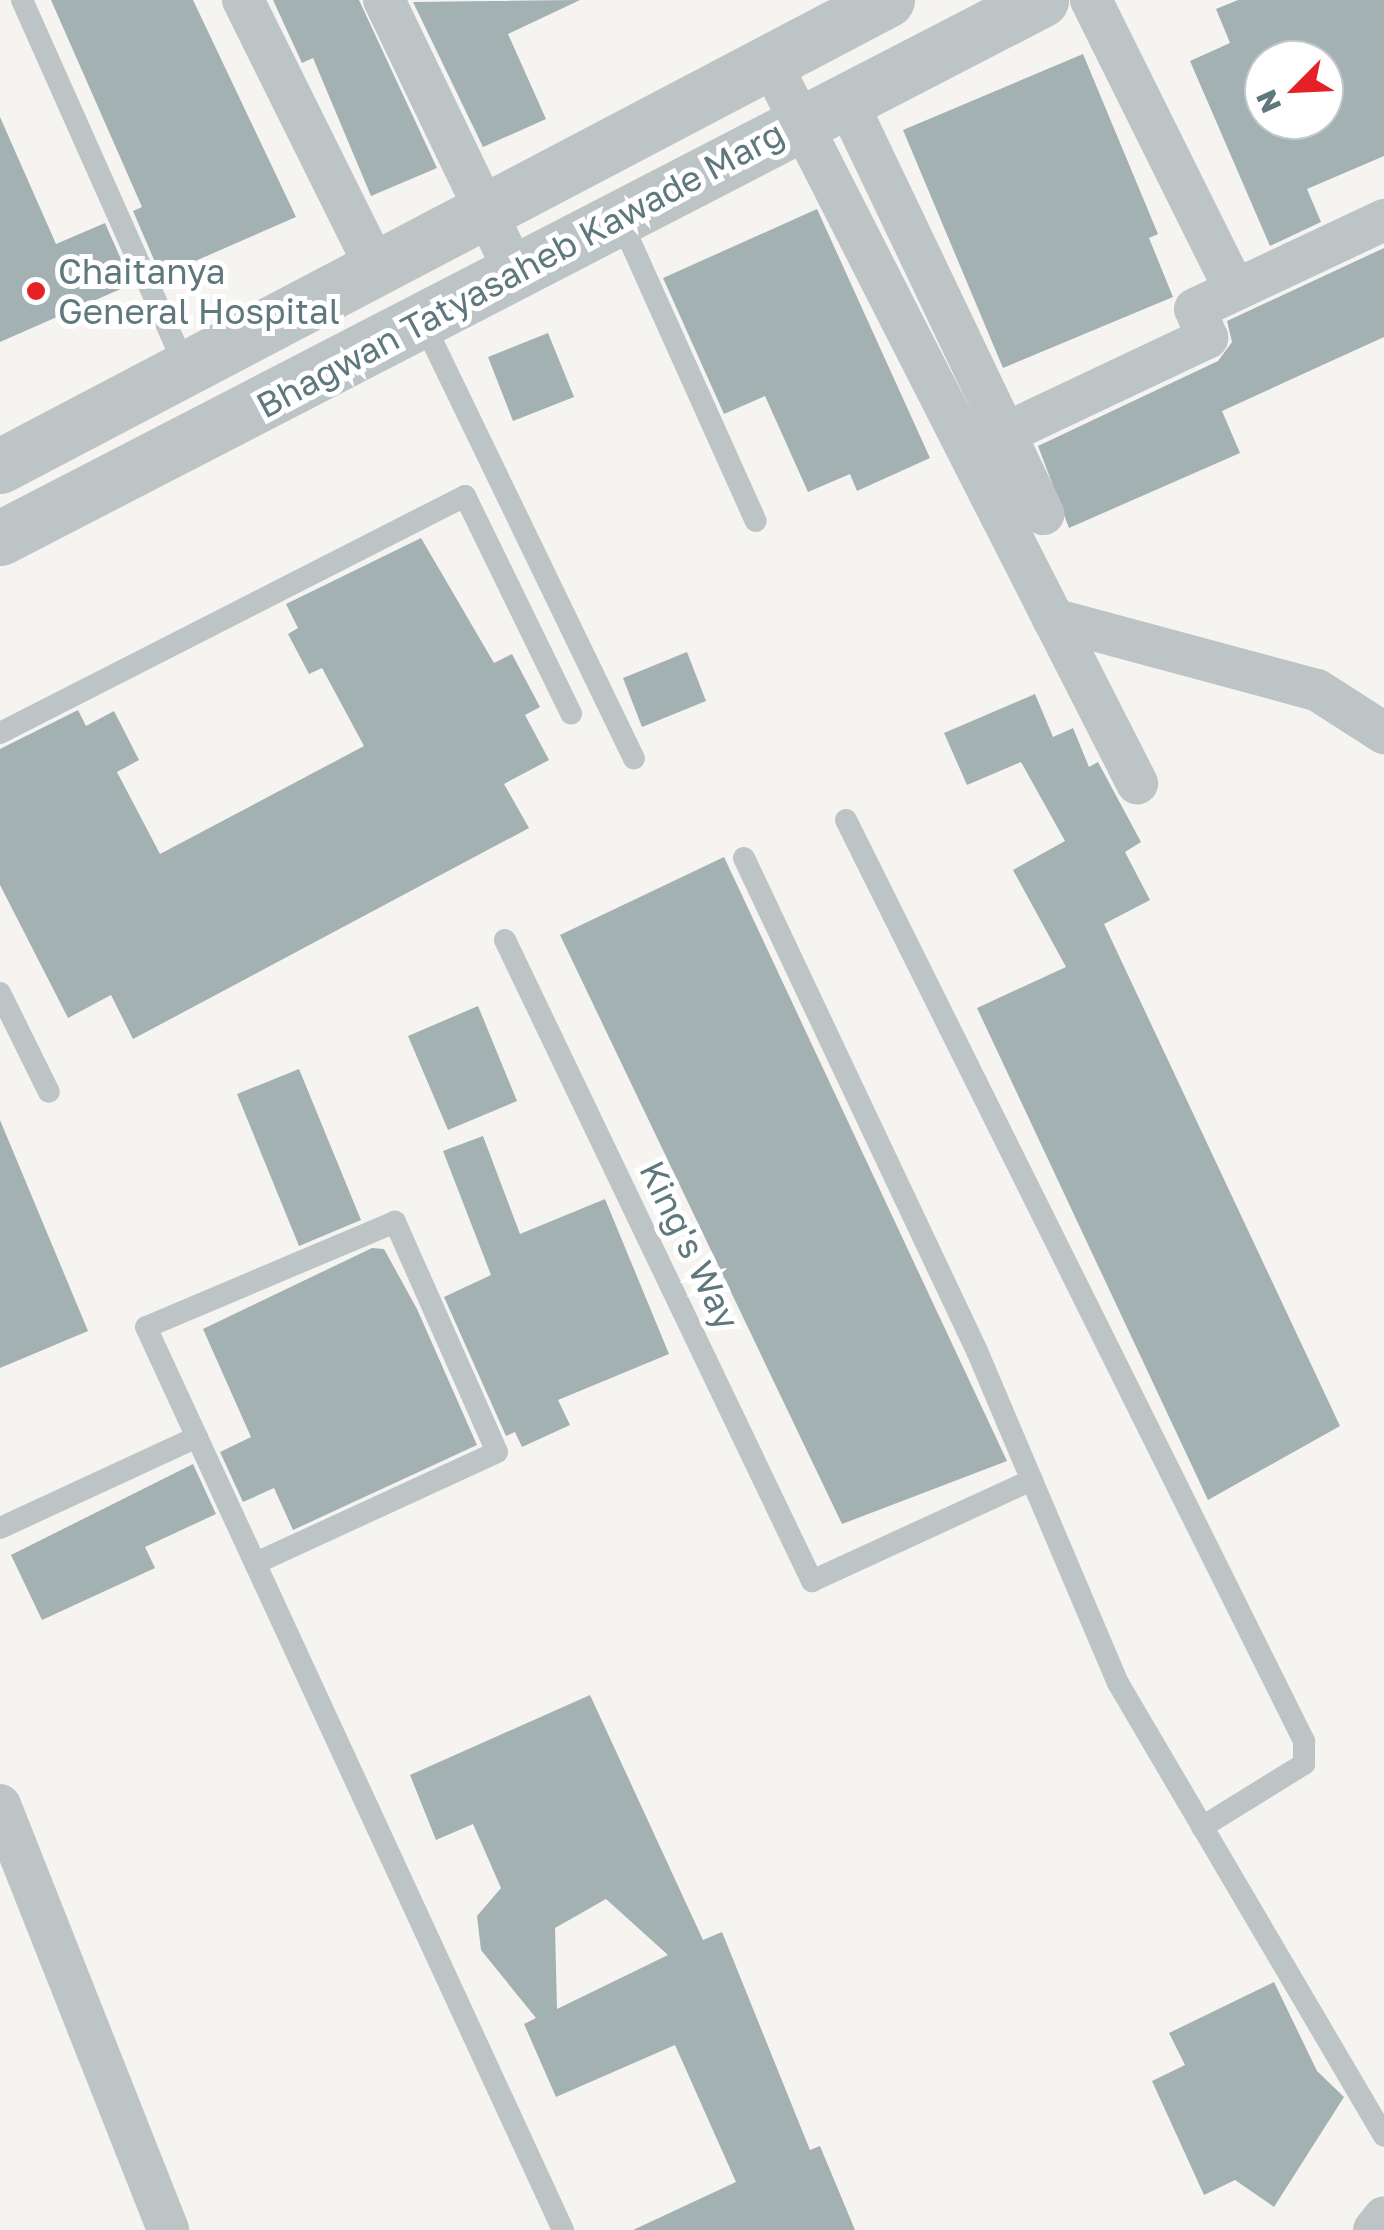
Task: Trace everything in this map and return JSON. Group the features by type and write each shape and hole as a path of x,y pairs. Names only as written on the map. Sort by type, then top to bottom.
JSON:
{"street":[{"path":"243,0 376,268"},
{"path":"384,0 514,270"},
{"name":"Bhagwan Tatyasaheb Kawade Marg","path":"0,538 1041,0"},
{"path":"1091,0 1235,290"},
{"name":"Bhagwan Tatyasaheb Kawade Marg","path":"2,459 485,214 870,4"},
{"path":"768,58 822,110 1004,434 1043,514"},
{"path":"822,110 1053,619 1137,783"},
{"path":"1004,434 1207,338 1195,309 1384,220"},
{"path":"186,368 215,429"},
{"path":"1053,619 1317,690 1384,733"},
{"path":"0,1805 168,2230"},
{"path":"1374,2230 1384,2216"}],"lane":[{"path":"22,0 186,368"},
{"path":"618,216 756,521"},
{"path":"422,320 634,758"},
{"path":"0,733 466,496 571,713"},
{"path":"846,820 1304,1741 1304,1764 1202,1827"},
{"path":"744,858 1032,1480 1118,1683 1384,2136"},
{"name":"King's Way","path":"505,940 812,1580 1032,1480"},
{"path":"0,993 49,1092"},
{"path":"256,1563 497,1452 396,1222 146,1326 563,2230"},
{"path":"0,1528 197,1437"}],"building":[{"path":"51,0 193,0 296,217 161,276 133,211 142,207"},
{"path":"273,0 359,0 437,168 371,196 313,58 302,63"},
{"path":"580,0 508,34 546,119 483,147 413,2"},
{"path":"1238,0 1384,0 1384,156 1307,189 1321,222 1270,246 1190,61 1230,43 1216,9"},
{"path":"1083,54 1158,234 1149,238 1173,297 1003,368 903,130"},
{"path":"0,117 56,244 105,223 132,284 0,342"},
{"path":"817,209 930,458 857,491 850,474 808,492 765,396 724,414 663,278"},
{"path":"1384,248 1384,337 1222,411 1240,453 1069,528 1038,446 1218,361 1232,342 1227,321"},
{"path":"548,333 574,397 513,421 488,357"},
{"path":"421,538 494,663 512,654 540,707 525,715 549,760 504,784 529,828 133,1039 111,995 68,1018 0,885 0,749 78,710 86,726 114,711 139,760 117,772 160,854 364,746 322,668 309,674 288,634 298,628 286,604"},
{"path":"687,652 706,701 642,727 623,678"},
{"path":"1035,694 1053,737 1073,728 1089,767 1098,762 1141,842 1125,852 1150,900 1104,924 1340,1426 1208,1500 977,1008 1066,967 1013,870 1065,841 1021,762 967,785 944,733"},
{"path":"724,857 1007,1461 842,1524 560,935"},
{"path":"478,1006 517,1101 448,1130 408,1036"},
{"path":"299,1069 361,1220 299,1246 237,1094"},
{"path":"0,1120 88,1331 0,1368"},
{"path":"483,1136 520,1234 605,1199 669,1354 558,1400 570,1425 522,1447 515,1432 506,1436 444,1297 491,1275 443,1151"},
{"path":"372,1248 384,1249 417,1309 477,1445 293,1530 274,1488 243,1502 220,1452 251,1437 203,1329"},
{"path":"193,1464 216,1514 145,1547 155,1568 42,1620 11,1555"},
{"path":"590,1695 703,1940 722,1932 810,2150 820,2146 855,2230 633,2230 736,2182 675,2045 556,2097 524,2024 536,2018 481,1950 477,1916 501,1888 473,1824 436,1840 410,1775","holes":["606,1899 668,1955 557,2009 555,1928"]},
{"path":"1274,1982 1317,2071 1344,2097 1274,2207 1235,2180 1204,2195 1152,2081 1185,2065 1169,2033"}],"place":[{"name":"Chaitanya General Hospital","path":"36,291"}]}
